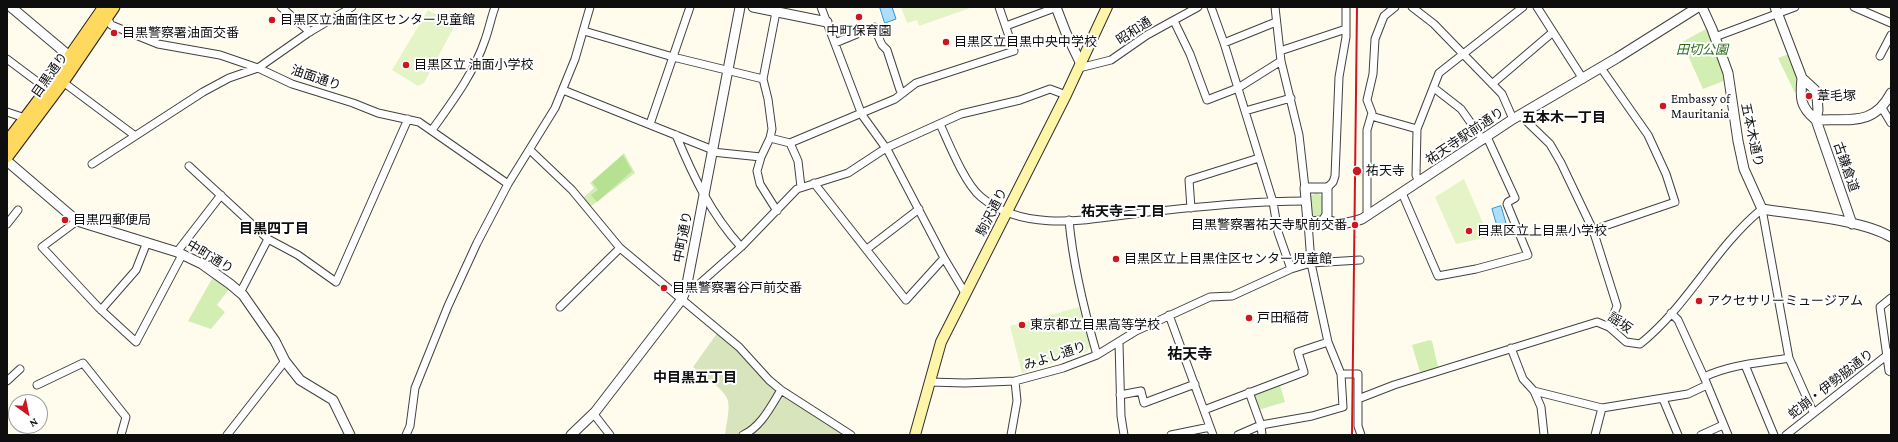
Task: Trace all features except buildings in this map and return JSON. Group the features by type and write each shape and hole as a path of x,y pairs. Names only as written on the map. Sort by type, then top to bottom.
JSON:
{"main road":[{"name":"目黒通り","path":"7,142 73,59 106,10 114,7"},
{"name":"駒沢通り","path":"915,435 941,342 1066,95 1107,7"},
{"name":"目黒通り","path":"7,157 63,82 73,59"}],"street":[{"path":"11,7 73,59"},
{"path":"281,7 310,32"},
{"path":"92,164 134,135 229,78 258,68 310,32 352,7"},
{"path":"432,130 464,86 485,40 495,7"},
{"path":"406,435 410,426 415,388 431,346 467,263 508,184 555,108 584,31 590,7"},
{"path":"650,124 690,7"},
{"name":"中町通り","path":"571,435 593,413 682,299 686,289 740,7"},
{"path":"753,7 827,22"},
{"path":"821,7 861,113 886,148 944,258 965,294"},
{"path":"770,138 790,143 895,100 916,84 927,79 1014,51 999,7"},
{"path":"1006,26 1056,7 1080,66"},
{"name":"昭和通","path":"1080,66 1111,60 1147,35 1198,7"},
{"path":"1211,7 1224,42 1273,202 1278,232 1291,269"},
{"path":"1238,435 1261,425 1312,416 1343,407 1340,374 1328,342 1311,262 1299,135 1280,51 1275,7"},
{"path":"1326,219 1327,188 1333,182 1335,176 1339,77 1346,29 1346,7"},
{"path":"1369,214 1367,211 1367,130 1372,113 1367,100 1373,74 1375,39 1384,16 1395,7"},
{"path":"1412,7 1434,24 1502,94 1516,117 1550,144 1561,163 1590,231 1617,306 1610,327"},
{"path":"1419,182 1416,175 1417,128 1439,73 1523,7"},
{"path":"1537,7 1583,78"},
{"name":"祐天寺駅前通り","path":"1308,222 1320,222 1326,219 1343,224 1359,220 1516,117 1601,68 1698,7"},
{"name":"五本木通り","path":"1702,7 1728,73 1738,141 1744,169 1762,209"},
{"path":"1715,37 1776,11 1795,7"},
{"path":"1854,7 1871,10 1891,22"},
{"name":"油面通り","path":"106,10 111,25 158,44 214,53 258,68 292,84 353,103 378,113 419,122 508,184"},
{"name":"古鎌倉道","path":"1776,11 1802,78 1802,104 1806,112 1816,120"},
{"path":"776,12 763,79 771,119 770,138 761,157 757,171 758,178 777,211"},
{"path":"1174,21 1190,54 1207,100 1238,88 1282,61"},
{"path":"1224,42 1276,22"},
{"path":"835,42 874,27 882,45 886,50 900,90 903,93"},
{"path":"1280,51 1346,29"},
{"path":"584,31 673,57 763,79"},
{"path":"1492,84 1554,32"},
{"path":"1880,56 1891,35"},
{"path":"7,59 48,89"},
{"path":"1590,231 1675,202 1666,174 1648,135 1601,68"},
{"name":"古鎌倉道","path":"1802,78 1815,90 1818,110 1816,120 1852,224"},
{"path":"63,82 134,135"},
{"path":"1402,193 1438,276 1476,269 1528,255 1507,204 1515,198 1485,138 1460,109 1434,88"},
{"path":"686,289 698,285 741,247 801,187 848,173 886,148 976,110 1020,100 1050,89 1066,95"},
{"path":"563,90 650,124 712,151 761,157"},
{"path":"1816,120 1868,118 1882,108 1891,93"},
{"path":"1245,111 1291,98"},
{"path":"1882,108 1891,123"},
{"path":"7,112 25,118"},
{"path":"1371,116 1417,128"},
{"path":"189,166 268,239 298,255 336,282 408,119"},
{"path":"940,124 975,192 991,204 1006,212 1026,219 1100,219 1150,211 1306,201"},
{"path":"676,135 704,196 727,231 741,247"},
{"path":"790,143 798,161 801,187"},
{"path":"530,150 572,190 620,248 739,346 769,380 781,390 851,435"},
{"path":"1191,208 1189,180 1259,158"},
{"name":"中町通り","path":"7,161 77,221 147,242 179,254 214,272 240,293 275,340 285,361 300,380 334,400 350,435"},
{"path":"814,183 906,300 944,258"},
{"path":"1305,188 1327,188"},
{"path":"77,221 42,247 101,310 136,342 179,254 221,195"},
{"path":"867,249 919,209"},
{"path":"1762,209 1789,358 1813,412"},
{"path":"1728,435 1678,320 1670,313 1744,223 1762,209 1852,224 1872,229 1891,237"},
{"path":"7,224 18,210"},
{"path":"1069,220 1071,252 1096,355"},
{"path":"240,293 268,239"},
{"path":"101,310 136,270 147,242"},
{"path":"560,307 620,248"},
{"name":"みよし通り","path":"929,382 965,383 1015,381 1063,368 1096,355 1119,343 1136,331 1210,297 1232,296 1291,269 1311,262 1360,260"},
{"path":"1891,298 1880,307 1889,354 1889,371 1891,372"},
{"name":"謡坂","path":"1358,400 1394,385 1597,322 1610,327 1626,342 1640,344 1653,334 1670,313"},
{"path":"1169,315 1213,435"},
{"path":"1204,410 1304,372 1298,352 1328,342"},
{"path":"1119,343 1121,416 1124,435"},
{"path":"1511,348 1523,379 1534,391 1541,407 1544,435"},
{"name":"蛇崩・伊勢脇通り","path":"1786,435 1813,412 1889,354"},
{"path":"1704,377 1720,370 1789,358"},
{"path":"227,435 285,361"},
{"path":"37,385 82,363 126,417 121,435"},
{"path":"1745,365 1774,435"},
{"path":"7,381 20,368"},
{"path":"1340,374 1358,374 1358,426 1361,435"},
{"path":"1011,435 1017,401 1015,381"},
{"path":"1120,395 1141,391 1144,403 1195,384"},
{"path":"1534,391 1602,408 1688,394 1707,385"},
{"path":"743,435 752,431 781,390"},
{"path":"1249,392 1261,425 1262,435"},
{"path":"1663,399 1678,435"},
{"path":"1595,435 1602,408"},
{"path":"593,413 610,435"},
{"path":"1701,435 1723,426"},
{"path":"1171,435 1210,427"}],"green space":[{"path":"901,7 973,7 919,26 917,20 907,23"},
{"path":"428,10 455,25 424,83 418,86 392,70"},
{"name":"田切公園","path":"1708,28 1726,80 1703,89 1682,42"},
{"path":"1789,54 1800,78 1795,93 1778,58"},
{"path":"624,153 635,173 590,207 583,198 594,188 590,183"},
{"path":"623,155 632,171 597,202 591,195 598,190 592,182"},
{"path":"1464,179 1489,237 1456,244 1435,197"},
{"path":"1317,193 1322,196 1323,213 1320,217 1315,218 1311,215 1310,196"},
{"path":"213,277 229,289 217,305 225,312 211,329 188,321"},
{"path":"1079,307 1090,347 1087,352 1022,373 1010,326"},
{"path":"718,332 742,352 776,389 776,393 761,418 750,429 738,435 725,435 729,409 728,401 723,392 693,367"},
{"path":"1430,340 1432,341 1438,367 1420,372 1412,345"},
{"path":"1280,385 1285,402 1258,410 1252,394"},
{"path":"780,395 783,395 847,435 748,435"}],"water":[{"path":"880,7 892,7 896,19 885,23"},
{"path":"1501,206 1508,230 1499,233 1492,209"}],"railway":[{"path":"1352,435 1357,7"}],"place":[{"name":"中町保育園","path":"859,17"},
{"name":"目黒区立油面住区センター児童館","path":"272,20"},
{"name":"目黒警察署油面交番","path":"114,33"},
{"name":"目黒区立目黒中央中学校","path":"946,42"},
{"name":"目黒区立 油面小学校","path":"406,65"},
{"name":"葦毛塚","path":"1809,96"},
{"name":"Embassy of Mauritania","path":"1663,106"},
{"name":"祐天寺","path":"1357,171"},
{"name":"目黒四郵便局","path":"65,220"},
{"name":"目黒警察署祐天寺駅前交番","path":"1355,225"},
{"name":"目黒区立上目黒小学校","path":"1469,231"},
{"name":"目黒区立上目黒住区センター児童館","path":"1116,259"},
{"name":"目黒警察署谷戸前交番","path":"664,288"},
{"name":"アクセサリーミュージアム","path":"1699,301"},
{"name":"戸田稲荷","path":"1249,318"},
{"name":"東京都立目黒高等学校","path":"1022,325"}],"district":[{"name":"五本木一丁目","path":"1564,118"},
{"name":"祐天寺二丁目","path":"1123,212"},
{"name":"目黒四丁目","path":"274,229"},
{"name":"祐天寺","path":"1190,354"},
{"name":"中目黒五丁目","path":"695,378"}]}
